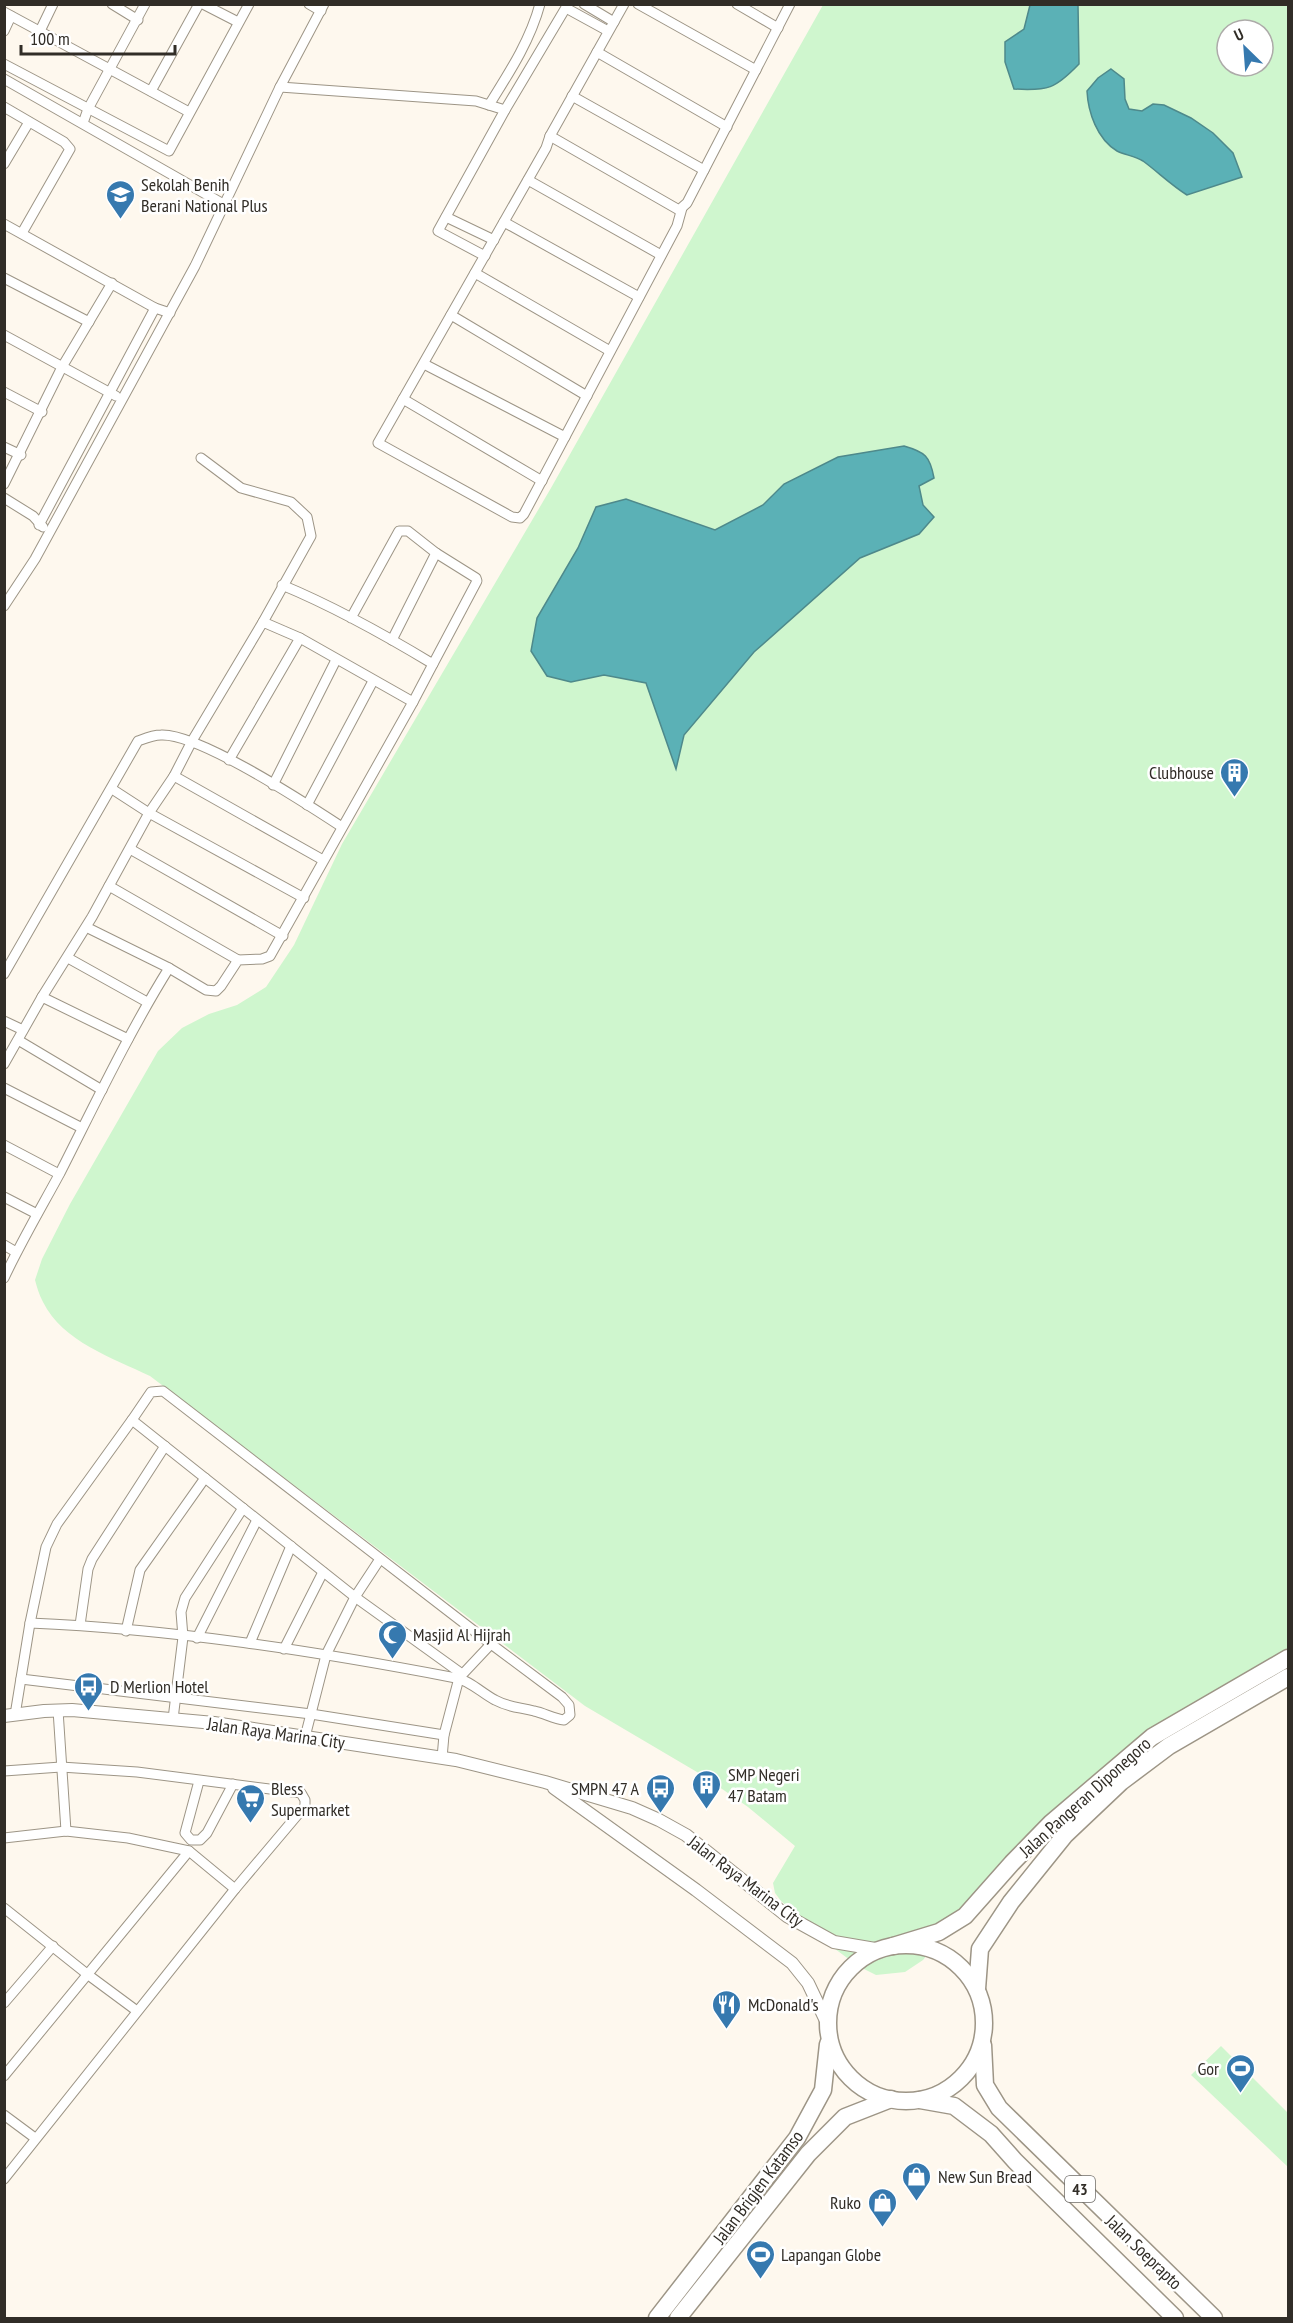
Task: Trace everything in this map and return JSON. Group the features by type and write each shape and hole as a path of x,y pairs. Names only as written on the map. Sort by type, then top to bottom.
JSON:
{"highway":[{"name":"Jalan Pangeran Diponegoro","path":"887,1948 939,1932 965,1916 1051,1823 1152,1737 1288,1658"},
{"name":"Jalan Pangeran Diponegoro","path":"977,1989 980,1949 1011,1902 1065,1835 1121,1782 1169,1746 1288,1677"},
{"path":"918,1946 942,1953 963,1968 977,1989 984,2015 982,2041 972,2065 954,2085 931,2097 905,2102 879,2097 855,2084 838,2064 828,2033 828,2015 834,1991 848,1970 869,1954 887,1948 918,1946"},
{"name":"Jalan Brigjen Katamso","path":"657,2319 797,2138 823,2090 828,2033"},
{"name":"Jalan Soeprapto","path":"982,2041 985,2085 999,2108 1214,2319"},
{"name":"Jalan Brigjen Katamso","path":"678,2319 808,2154 845,2117 891,2099"},
{"name":"Jalan Soeprapto","path":"917,2100 954,2106 991,2134 1023,2169 1175,2319"}],"main road":[{"name":"Jalan Raya Marina City","path":"10,1716 72,1710 173,1719 442,1758 545,1782 632,1808 659,1820 686,1836 786,1916 834,1942 887,1948"},
{"name":"Jalan Raya Marina City","path":"545,1782 696,1890 792,1963 808,1983 828,2033"}],"street":[{"path":"40,31 53,4"},
{"path":"112,4 138,20"},
{"path":"82,123 146,4"},
{"path":"151,91 201,4 238,22"},
{"path":"4,64 169,151 249,4"},
{"path":"4,606 35,560 170,313 225,205 280,87 323,8 309,4"},
{"path":"489,105 509,74 534,26 540,4"},
{"path":"584,4 614,22"},
{"path":"624,4 550,136 546,148 378,443 512,517 520,518 524,514 542,481 677,226 682,208 727,127 790,4"},
{"path":"638,4 756,70"},
{"path":"736,4 778,28"},
{"path":"485,256 438,231 446,216 567,6 608,31"},
{"path":"4,31 8,14 189,112"},
{"path":"597,52 727,127"},
{"path":"4,79 225,205"},
{"path":"280,87 476,101 505,111"},
{"path":"572,96 704,170"},
{"path":"4,107 64,142 69,146 70,152 22,233"},
{"path":"4,164 28,122"},
{"path":"550,136 675,208 682,208"},
{"path":"528,180 661,255"},
{"path":"446,216 494,240"},
{"path":"504,222 639,297"},
{"path":"4,224 155,308 170,313"},
{"path":"475,273 610,351"},
{"path":"4,279 89,322"},
{"path":"4,484 21,455 63,367 112,283"},
{"path":"39,525 155,308"},
{"path":"451,315 587,396"},
{"path":"4,335 123,399"},
{"path":"424,364 565,437"},
{"path":"4,392 42,412"},
{"path":"403,399 542,481"},
{"path":"4,447 21,455"},
{"path":"4,1064 42,997 86,927 149,813 174,776 192,741 264,622 282,585 311,536 307,517 291,502 241,488 201,458"},
{"path":"4,498 33,516 39,525 50,531"},
{"path":"109,886 238,960 268,958 283,936 323,860 413,702 477,581 476,578 436,553 408,531 399,531 351,618"},
{"path":"393,640 436,553"},
{"path":"282,585 351,618 433,664"},
{"path":"264,622 300,638 413,702"},
{"path":"229,760 300,638"},
{"path":"273,785 336,660"},
{"path":"308,805 374,681"},
{"path":"4,974 138,741 162,734 192,741 308,805 342,827"},
{"path":"174,776 323,860"},
{"path":"112,789 149,813 304,898"},
{"path":"130,849 283,936"},
{"path":"86,927 169,968 206,990 216,991 238,960"},
{"path":"68,958 147,1002"},
{"path":"4,1278 147,1002 169,968"},
{"path":"42,997 128,1039"},
{"path":"4,1021 23,1030"},
{"path":"18,1040 102,1090"},
{"path":"4,1088 82,1128"},
{"path":"4,1145 59,1174"},
{"path":"4,1197 37,1214"},
{"path":"4,1245 16,1251"},
{"path":"10,1716 21,1679 46,1547 57,1524 152,1392 163,1391 562,1697 571,1711 567,1717 559,1719 532,1710 508,1707 460,1676 355,1598 132,1420"},
{"path":"80,1625 88,1569 92,1559 165,1446"},
{"path":"126,1631 140,1570 205,1478"},
{"path":"173,1719 183,1637 180,1612 185,1598 243,1508"},
{"path":"197,1638 257,1520"},
{"path":"250,1643 291,1546"},
{"path":"305,1737 326,1655 355,1598 380,1559"},
{"path":"284,1648 323,1572"},
{"path":"30,1623 80,1625 250,1643 460,1676"},
{"path":"442,1758 444,1735 460,1676 491,1644"},
{"path":"21,1679 311,1714 444,1735"},
{"path":"58,1710 66,1832"},
{"path":"4,1771 61,1767 137,1772 301,1793 305,1800 305,1806 235,1889 4,2179"},
{"path":"199,1781 185,1833 191,1840 200,1840 207,1833 233,1784"},
{"path":"4,1838 66,1832 128,1838 189,1851 235,1889"},
{"path":"4,2076 189,1851"},
{"path":"4,1923 8,1911 137,2011"},
{"path":"4,2003 53,1946"},
{"path":"4,2115 35,2138"}],"green space":[{"path":"823,5 1288,5 1288,1664 1169,1732 977,1894 923,1960 905,1972 876,1975 858,1966 827,1943 781,1901 775,1893 773,1883 795,1846 748,1807 702,1775 585,1706 150,1376 105,1355 76,1338 52,1316 38,1291 35,1280 42,1259 70,1204 158,1051 182,1028 209,1014 237,1005 266,987 294,945 342,844 551,488"},
{"name":"Gor","path":"1221,2046 1288,2113 1288,2167 1191,2075"}],"water":[{"path":"1030,5 1078,5 1079,64 1064,79 1050,87 1014,89 1005,62 1005,42 1024,29"},
{"path":"1111,69 1124,79 1125,99 1129,109 1142,111 1153,104 1164,105 1191,118 1213,133 1233,153 1242,177 1187,195 1143,161 1110,146 1095,124 1089,108 1087,91 1098,78"},
{"path":"904,446 922,453 931,465 934,478 919,486 923,505 934,517 919,534 860,558 754,652 684,735 676,769 646,683 604,675 571,682 547,676 531,651 537,618 578,548 596,507 626,499 715,530 763,505 784,484 838,457"}],"place":[{"name":"Sekolah Benih Berani National Plus","path":"120,220"},
{"name":"Clubhouse","path":"1235,798"},
{"name":"Masjid Al Hijrah","path":"392,1660"},
{"name":"D Merlion Hotel","path":"89,1712"},
{"name":"SMP Negeri 47 Batam","path":"707,1810"},
{"name":"SMPN 47 A","path":"660,1814"},
{"name":"Bless Supermarket","path":"250,1824"},
{"name":"McDonald's","path":"727,2030"},
{"name":"Gor","path":"1240,2094"},
{"name":"New Sun Bread","path":"917,2202"},
{"name":"Ruko","path":"882,2228"},
{"name":"Lapangan Globe","path":"760,2280"}]}
